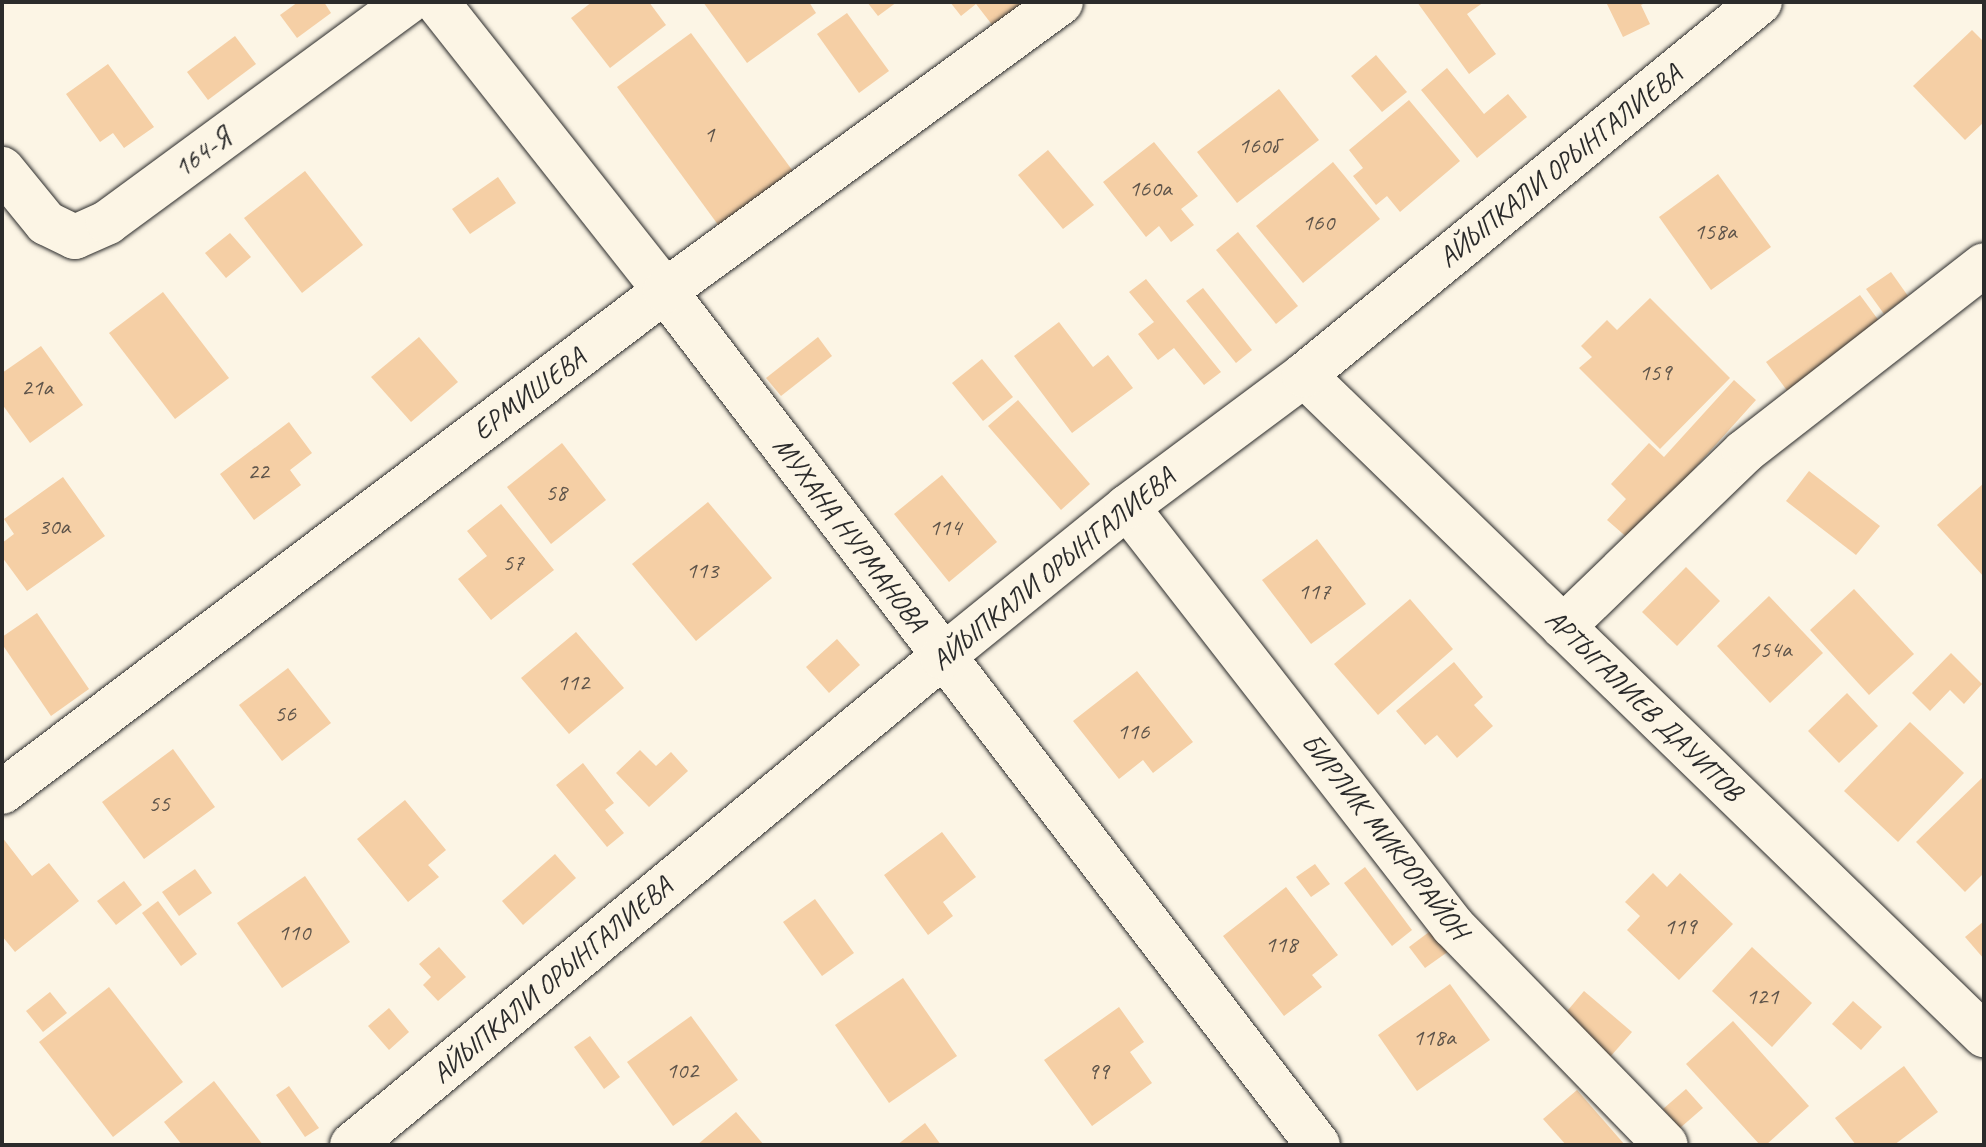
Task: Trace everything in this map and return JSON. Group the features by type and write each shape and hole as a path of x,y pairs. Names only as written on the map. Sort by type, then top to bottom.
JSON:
{"street":[{"name":"164-Я","path":"2,169 46,223 75,237 108,222 408,2"},
{"name":"МУХАНА НУРМАНОВА","path":"437,2 665,291 1318,1145"},
{"name":"ЕРМИШЕВА","path":"2,792 665,291 1061,2"},
{"name":"АЙЫПКАЛИ ОРЫНГАЛИЕВА","path":"352,1145 942,657 1127,507 1304,375 1760,2"},
{"path":"1563,627 1744,452 1984,265"},
{"name":"АРТЫГАЛИЕВ ДАУИТОВ","path":"1304,375 1984,1035"},
{"name":"БИРЛИК МИКРОРАЙОН","path":"1127,507 1453,926 1666,1145"}],"building":[{"path":"298,2 324,2 331,13 297,38 280,15"},
{"path":"592,2 649,2 666,25 610,68 571,18"},
{"path":"703,2 809,2 816,13 747,63"},
{"path":"867,2 897,2 878,16"},
{"path":"950,2 1022,4 993,26 976,4 961,16"},
{"path":"1417,2 1484,2 1467,14 1496,54 1469,74"},
{"path":"1606,2 1647,2 1641,5 1650,24 1623,37"},
{"path":"847,13 889,71 859,93 817,34"},
{"path":"1972,30 1984,42 1984,122 1965,140 1913,86"},
{"path":"691,33 801,182 727,237 617,87"},
{"path":"235,36 256,64 208,100 187,72"},
{"path":"1376,55 1407,92 1382,112 1351,76"},
{"path":"108,64 154,127 124,148 113,133 100,142 66,94"},
{"path":"1447,68 1484,114 1508,94 1527,117 1477,158 1421,90"},
{"path":"1279,89 1319,140 1237,203 1197,152"},
{"path":"1409,100 1460,161 1400,212 1387,196 1376,205 1353,176 1363,168 1349,150"},
{"path":"1154,142 1198,196 1181,209 1194,225 1171,242 1159,226 1146,237 1103,182"},
{"path":"1048,150 1094,205 1063,229 1018,175"},
{"path":"1333,162 1380,219 1303,283 1256,226"},
{"path":"305,171 363,245 302,293 244,218"},
{"path":"1718,174 1771,247 1711,290 1659,217"},
{"path":"498,177 516,203 470,234 452,209"},
{"path":"1238,232 1298,306 1276,324 1216,250"},
{"path":"230,233 251,257 226,278 205,253"},
{"path":"1891,272 1908,296 1884,314 1866,289"},
{"path":"1146,279 1221,372 1204,385 1174,348 1158,360 1138,334 1154,322 1129,292"},
{"path":"1203,288 1252,350 1236,363 1186,301"},
{"path":"163,292 229,378 175,419 109,333"},
{"path":"1860,295 1882,325 1788,392 1766,362"},
{"path":"1650,298 1730,378 1660,449 1579,368 1592,357 1581,346 1607,320 1617,330"},
{"path":"1059,322 1093,367 1108,355 1133,388 1072,433 1014,356"},
{"path":"419,337 458,382 411,422 371,377"},
{"path":"818,337 832,356 781,396 766,378"},
{"path":"41,346 83,405 30,443 2,404 2,373"},
{"path":"982,359 1013,397 983,421 952,383"},
{"path":"1734,380 1756,400 1630,540 1607,520 1626,499 1611,484 1649,443 1664,457"},
{"path":"1018,400 1090,484 1061,510 988,426"},
{"path":"289,422 312,453 290,470 301,485 254,520 220,474"},
{"path":"562,443 606,500 551,544 507,487"},
{"path":"1809,471 1880,526 1856,555 1786,501"},
{"path":"942,475 997,542 949,582 894,514"},
{"path":"63,477 105,536 27,591 2,557 2,543 14,534 4,519"},
{"path":"1984,483 1984,577 1937,525"},
{"path":"708,502 772,578 696,641 632,564"},
{"path":"501,504 554,570 491,620 458,579 487,556 467,531"},
{"path":"1317,539 1366,604 1311,644 1262,580"},
{"path":"1686,567 1720,601 1677,646 1642,612"},
{"path":"1854,589 1914,654 1869,695 1810,630"},
{"path":"1769,596 1823,653 1770,703 1717,646"},
{"path":"1410,599 1453,649 1378,715 1334,664"},
{"path":"37,613 89,689 51,716 2,644 2,637"},
{"path":"576,632 624,688 569,734 521,678"},
{"path":"837,639 860,665 829,693 806,667"},
{"path":"1951,653 1982,684 1964,704 1950,690 1930,711 1912,693"},
{"path":"1454,662 1483,697 1474,705 1493,726 1457,758 1437,735 1425,745 1396,711"},
{"path":"288,668 331,723 282,761 239,705"},
{"path":"1137,671 1193,742 1153,773 1143,760 1119,779 1073,721"},
{"path":"1847,693 1878,726 1839,763 1808,731"},
{"path":"1910,722 1964,773 1898,842 1844,791"},
{"path":"173,749 215,807 144,859 102,802"},
{"path":"640,750 656,766 671,752 688,771 649,807 616,773"},
{"path":"583,763 614,803 605,810 624,833 607,847 556,785"},
{"path":"1984,776 1984,873 1965,892 1916,842"},
{"path":"405,800 446,850 428,865 439,877 408,902 357,839"},
{"path":"942,832 976,877 943,902 953,916 928,935 884,875"},
{"path":"2,837 32,876 49,863 79,901 15,952 2,936"},
{"path":"555,854 576,878 523,925 502,901"},
{"path":"1315,864 1330,884 1311,897 1296,877"},
{"path":"1365,867 1412,930 1392,946 1344,883"},
{"path":"195,869 212,893 179,916 162,892"},
{"path":"1653,873 1667,887 1680,873 1733,924 1679,980 1627,930 1640,916 1625,902"},
{"path":"305,876 350,942 282,988 237,923"},
{"path":"124,881 142,905 116,925 97,901"},
{"path":"1286,887 1338,955 1312,975 1322,987 1284,1016 1223,936"},
{"path":"815,899 854,953 822,976 783,922"},
{"path":"158,901 197,954 181,966 142,913"},
{"path":"1984,921 1984,959 1965,937"},
{"path":"1433,929 1449,951 1425,968 1409,947"},
{"path":"439,947 466,977 438,1001 423,985 431,977 419,964"},
{"path":"1752,947 1812,1003 1772,1047 1712,991"},
{"path":"903,978 957,1056 889,1103 835,1025"},
{"path":"1450,984 1490,1040 1417,1091 1378,1035"},
{"path":"109,987 183,1082 113,1137 39,1042"},
{"path":"1584,991 1632,1032 1610,1057 1563,1016"},
{"path":"50,992 67,1013 43,1032 26,1011"},
{"path":"1853,1001 1882,1027 1861,1050 1832,1024"},
{"path":"1119,1007 1144,1042 1130,1052 1152,1083 1092,1126 1044,1060"},
{"path":"389,1008 409,1032 389,1050 368,1026"},
{"path":"691,1016 738,1080 673,1126 627,1062"},
{"path":"1733,1021 1809,1106 1766,1145 1760,1145 1686,1064"},
{"path":"590,1036 620,1077 604,1089 574,1047"},
{"path":"1904,1066 1938,1112 1894,1145 1856,1145 1835,1118"},
{"path":"214,1081 263,1145 182,1145 164,1122"},
{"path":"289,1086 319,1128 305,1137 276,1095"},
{"path":"1686,1089 1703,1108 1680,1128 1663,1109"},
{"path":"1577,1090 1625,1145 1566,1145 1543,1119"},
{"path":"736,1112 764,1145 697,1145"},
{"path":"925,1123 941,1145 897,1145"}]}
